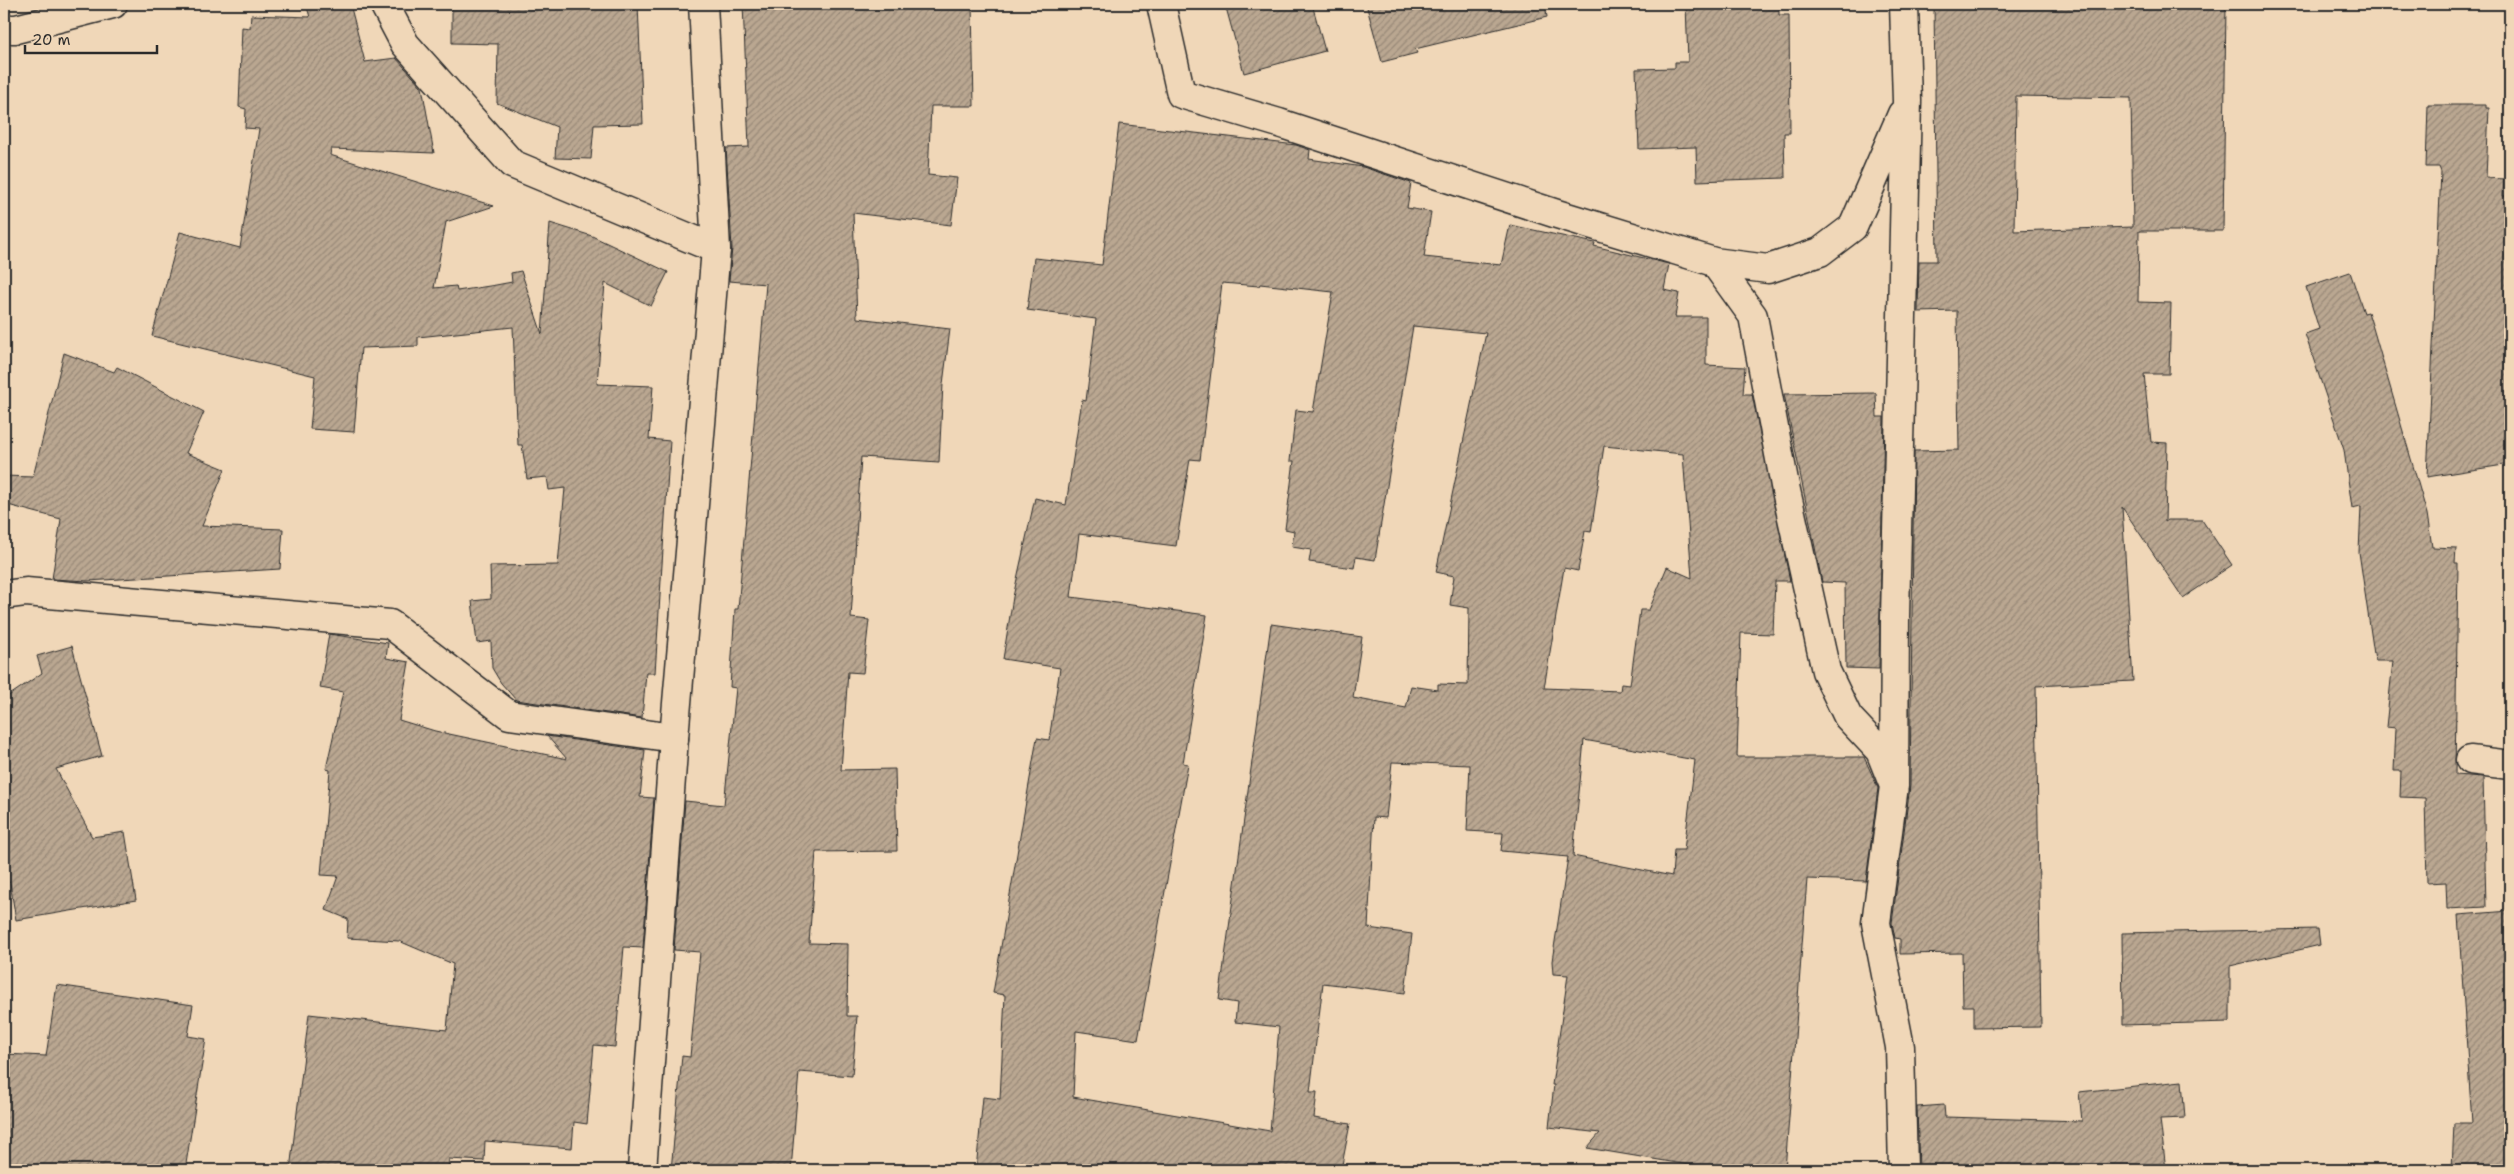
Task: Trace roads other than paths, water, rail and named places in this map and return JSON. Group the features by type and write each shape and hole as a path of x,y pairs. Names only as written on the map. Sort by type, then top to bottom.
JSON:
{"street":[{"path":"4,29 16,29 113,4"},
{"path":"384,4 405,44 512,164 716,249"},
{"path":"642,1170 674,738 716,249 703,4"},
{"path":"1160,4 1181,94 1279,123 1556,214 1714,262 1768,269 1820,252 1853,227 1907,101"},
{"path":"1903,1170 1900,1047 1876,923 1894,786 1895,616 1907,101 1904,4"},
{"path":"1714,262 1753,316 1785,486 1826,671 1848,717 1880,751 1894,786"},
{"path":"4,595 26,592 390,624 509,715 674,738"},
{"path":"2470,760 2510,765"}]}
